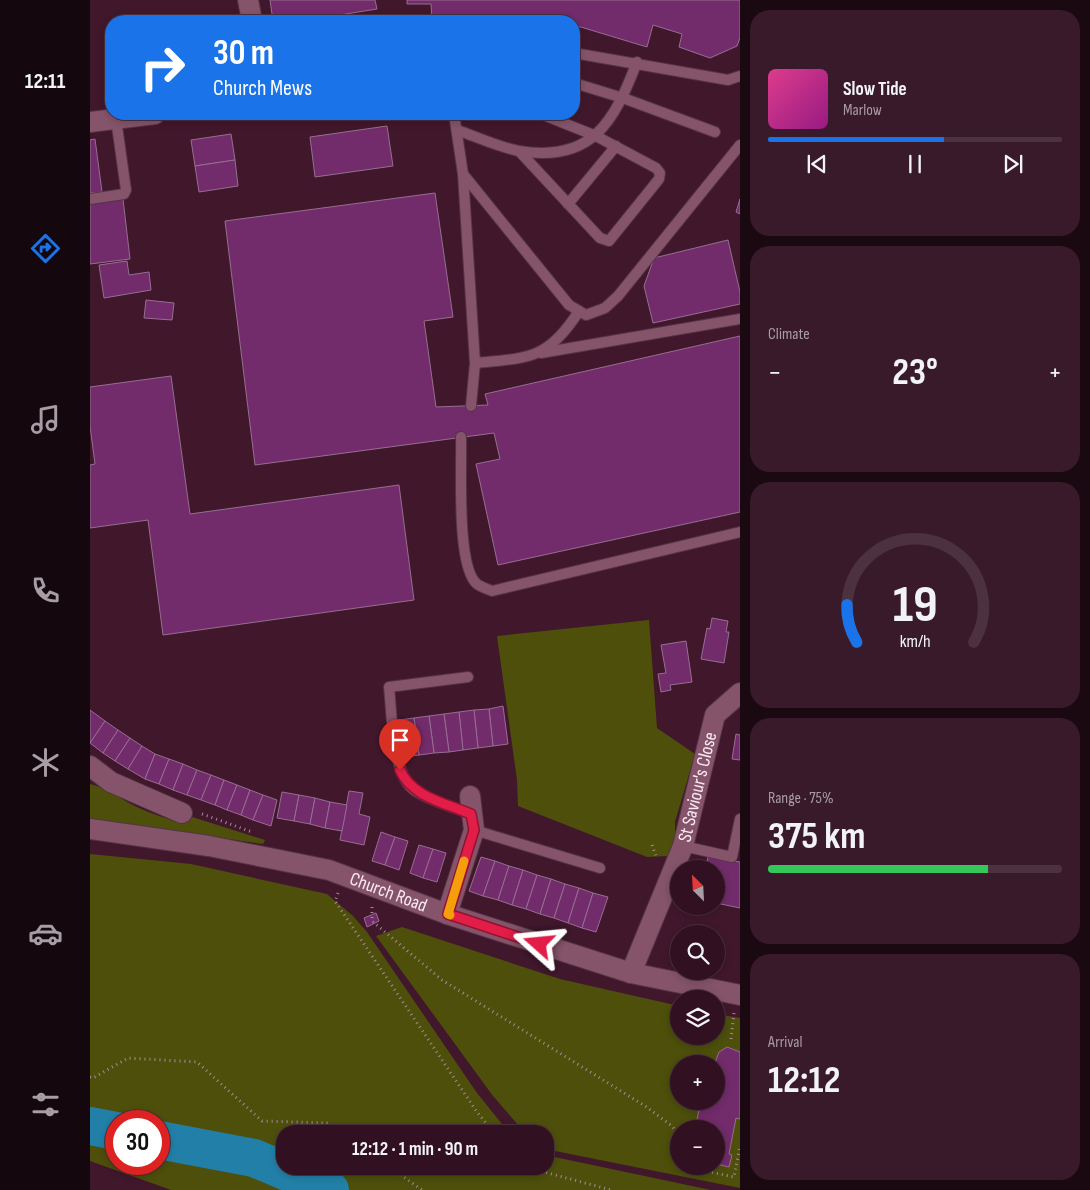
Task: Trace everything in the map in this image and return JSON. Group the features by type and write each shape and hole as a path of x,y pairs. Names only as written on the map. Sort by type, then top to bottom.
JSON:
{"street":[{"path":"248,0 251,15"},
{"path":"90,122 107,120"},
{"name":"St Saviour's Close","path":"631,973 683,846 715,715 740,692"},
{"path":"90,766 111,782 182,813"},
{"path":"448,914 472,813"},
{"name":"Church Road","path":"90,829 209,846 329,870 448,914 631,973 739,995"}],"lane":[{"path":"580,53 728,80 740,76"},
{"path":"457,130 519,151 558,153 581,145 596,136 623,98 637,62"},
{"path":"580,85 623,98 715,132"},
{"path":"90,199 124,194 126,190 116,120"},
{"path":"455,120 463,174 475,363 471,406"},
{"path":"519,151 600,238 609,240 615,235 659,179 660,174 656,168 616,146 555,120"},
{"path":"463,174 569,305 586,315 605,308 618,296 740,145"},
{"path":"568,204 616,146"},
{"path":"541,353 565,332 578,311"},
{"path":"475,363 514,359 740,319"},
{"path":"461,436 463,548 470,575 478,585 492,590 740,532"},
{"path":"468,677 389,687 400,770 408,784 416,791 600,868"},
{"path":"683,846 732,857 740,819"}],"path":[{"path":"344,876 335,901 488,1125"},
{"path":"372,886 372,921 435,974 645,1106 670,1125"},
{"path":"731,1039 739,995"},
{"path":"90,1077 93,1078 128,1058 197,1062 262,1121 328,1123 331,1125"},
{"path":"725,1174 734,1176 740,1146"},
{"path":"401,1175 422,1190"},
{"path":"554,1175 611,1190"}],"shaded area":[{"path":"649,620 657,728 695,754 675,822 675,845 668,856 647,857 518,806 517,780 497,636"},
{"path":"90,784 106,789 129,803 169,819 182,823 186,815 265,840 263,844 90,819"},
{"path":"90,854 191,864 327,894 353,916 367,932 477,1093 503,1125 276,1125 276,1175 554,1175 554,1157 711,1190 171,1190 129,1175 170,1175 170,1110 105,1110 105,1166 90,1161"},
{"path":"402,927 560,979 670,1004 670,1045 725,1045 725,1016 740,1018 740,1188 675,1175 725,1175 725,1120 670,1120 670,1174 554,1151 554,1125 518,1125 493,1096 376,936"}],"building":[{"path":"270,0 375,0 377,9 340,15 272,15"},
{"path":"407,0 740,0 740,38 737,46 710,58 679,47 682,34 653,25 647,47 580,27 580,15 432,15 431,4 407,4"},
{"path":"387,126 393,166 315,177 310,137"},
{"path":"231,134 235,160 195,166 191,140"},
{"path":"95,139 102,192 90,193 90,140"},
{"path":"235,160 238,186 199,192 195,166"},
{"path":"435,193 453,317 424,321 436,407 488,405 485,394 740,336 740,512 498,565 476,464 500,459 494,433 255,465 225,221"},
{"path":"123,199 130,259 90,264 90,203"},
{"path":"740,199 740,214 736,212"},
{"path":"728,240 740,292 740,304 653,323 644,286 654,258"},
{"path":"127,261 129,275 149,272 151,290 104,298 99,265"},
{"path":"146,300 174,303 172,320 144,318"},
{"path":"171,376 190,514 399,485 414,600 163,635 148,520 90,528 90,465 95,464 90,426 90,387"},
{"path":"712,618 728,621 726,632 729,632 724,663 701,659 707,628 710,629"},
{"path":"686,641 692,682 670,685 671,690 661,692 658,674 666,673 661,645"},
{"path":"503,706 508,744 493,746 489,709"},
{"path":"489,709 493,746 478,748 474,710"},
{"path":"90,710 105,721 90,743"},
{"path":"474,710 478,748 463,750 459,712"},
{"path":"459,712 463,750 449,752 444,714"},
{"path":"444,714 449,752 434,753 429,716"},
{"path":"429,716 434,753 419,755 414,718"},
{"path":"414,718 419,755 404,757 399,720"},
{"path":"105,721 118,730 103,753 90,743"},
{"path":"118,730 130,738 115,761 103,753"},
{"path":"736,734 740,735 740,760 732,759"},
{"path":"130,738 142,746 128,769 115,761"},
{"path":"142,746 155,754 145,779 128,769"},
{"path":"155,754 169,759 159,784 145,779"},
{"path":"169,759 183,764 173,790 159,784"},
{"path":"183,764 197,770 187,795 173,790"},
{"path":"197,770 211,775 201,800 187,795"},
{"path":"211,775 224,780 215,805 201,800"},
{"path":"224,780 237,785 227,810 215,805"},
{"path":"237,785 250,790 241,815 227,810"},
{"path":"250,790 263,795 253,820 241,815"},
{"path":"349,791 363,793 359,814 370,817 364,845 340,840"},
{"path":"282,792 299,795 294,821 277,818"},
{"path":"263,795 277,800 271,826 253,820"},
{"path":"299,795 315,798 310,824 294,821"},
{"path":"315,798 330,802 325,828 310,824"},
{"path":"330,802 347,805 342,831 325,828"},
{"path":"381,832 395,837 385,865 372,861"},
{"path":"395,837 408,841 399,870 385,865"},
{"path":"419,845 433,849 423,878 410,873"},
{"path":"433,849 446,853 437,882 423,878"},
{"path":"708,856 740,862 740,908 725,905 725,860 707,860"},
{"path":"481,857 495,861 483,896 469,891"},
{"path":"495,861 509,866 498,900 483,896"},
{"path":"509,866 523,870 512,905 498,900"},
{"path":"523,870 537,875 526,909 512,905"},
{"path":"537,875 551,879 540,914 526,909"},
{"path":"551,879 565,884 554,918 540,914"},
{"path":"565,884 579,888 568,923 554,918"},
{"path":"579,888 593,893 582,928 568,923"},
{"path":"593,893 608,897 596,932 582,928"},
{"path":"376,913 379,921 367,927 364,918"},
{"path":"727,1047 740,1052 740,1119 736,1118 729,1154 732,1155 729,1167 725,1166 725,1120 697,1120 699,1110 725,1110 725,1055 718,1055 719,1052"}],"waterway":[{"path":"90,1126 105,1129"},
{"path":"170,1142 254,1158 330,1190"}],"slow traffic":[{"path":"450,915 448,914 464,861"}],"route":[{"path":"400,770 403,778 416,791 471,814 474,830 448,914 539,944"}]}
